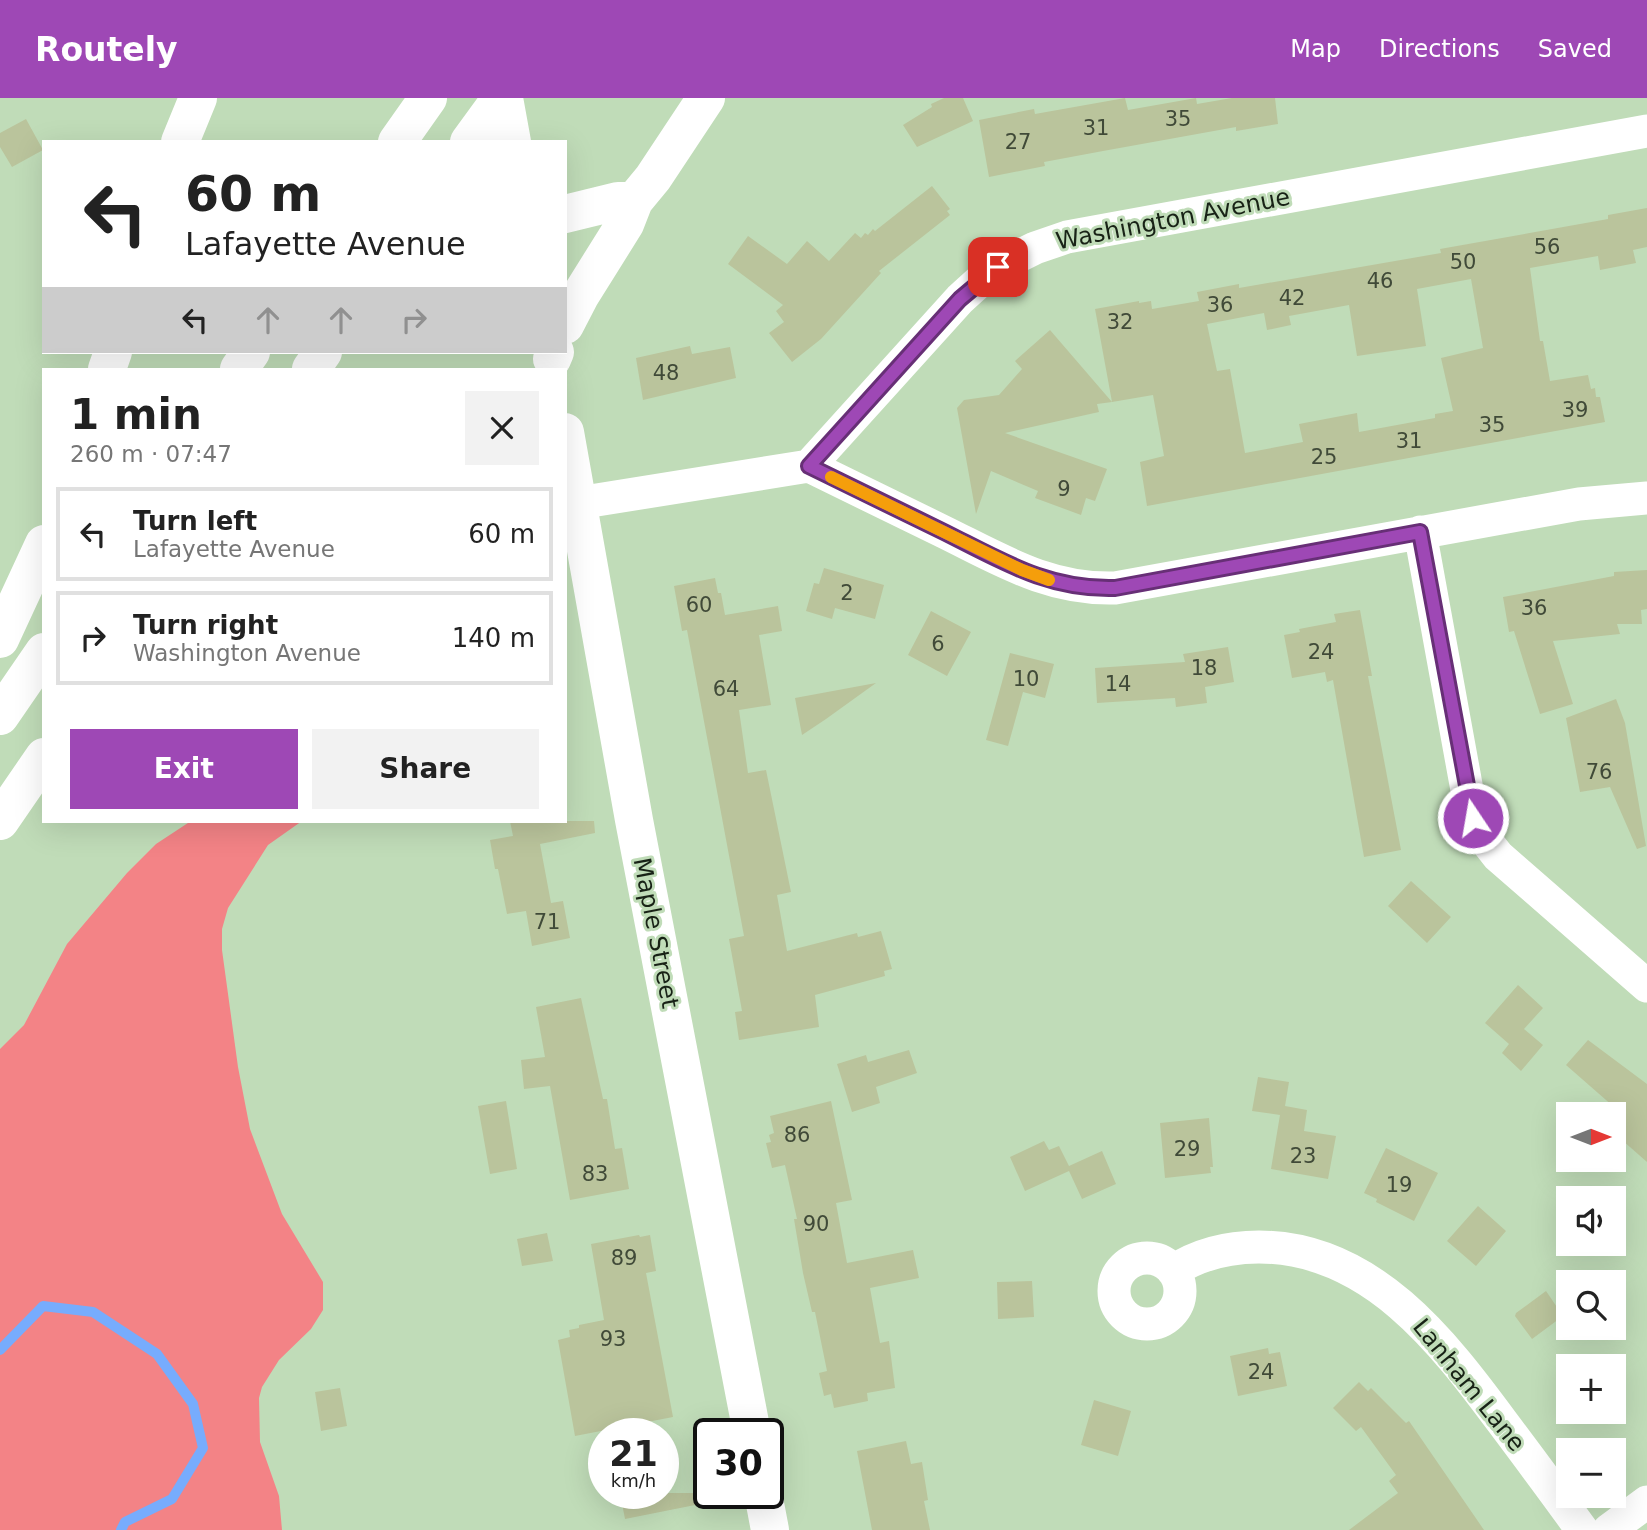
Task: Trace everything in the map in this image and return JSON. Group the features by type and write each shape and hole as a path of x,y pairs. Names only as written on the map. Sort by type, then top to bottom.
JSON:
{"main road":[{"path":"181,140 198,98"},
{"path":"398,140 428,98"},
{"path":"470,140 502,98"},
{"path":"502,98 512,140"},
{"path":"567,320 625,224 634,201 653,178 706,98"},
{"path":"567,214 618,201 634,201"},
{"name":"Maple Street","path":"567,443 637,834 749,1418"},
{"path":"0,639 42,548"},
{"path":"0,716 42,655"},
{"path":"0,821 42,760"},
{"path":"766,1509 770,1530"}],"street":[{"name":"Washington Avenue","path":"809,466 960,299 998,267 1035,248 1067,237 1647,131"},
{"path":"578,503 809,466 1022,570 1069,586 1115,588 1579,504 1647,498"},
{"path":"1420,532 1469,801 1480,834 1498,856 1647,986"},
{"name":"Lanham Lane","path":"1174,1271 1195,1259 1222,1251 1250,1247 1281,1248 1326,1259 1375,1285 1426,1327 1458,1363 1582,1530"},
{"path":"1609,1530 1647,1502"}],"shaded area":[{"path":"188,823 299,823 268,845 228,908 222,929 222,950 238,1067 250,1129 282,1214 323,1282 323,1310 311,1329 279,1360 262,1387 259,1398 260,1442 279,1496 282,1530 0,1530 0,1049 24,1025 67,944 127,873 156,844"}],"building":[{"path":"944,98 963,98 973,121 917,147 903,125 932,107 931,104"},
{"path":"1125,98 1128,110 1196,98 1197,104 1232,98 1275,98 1278,124 1236,131 1236,127 1103,151 1044,162 1045,166 989,177 979,120 1034,109 1035,114"},
{"path":"26,119 42,151 12,167 0,147 0,133"},
{"path":"932,186 950,209 947,211 950,215 879,271 881,273 821,339 792,362 769,333 784,322 776,311 783,305 728,264 748,236 787,264 807,241 829,261 855,233 861,238 873,229 875,231"},
{"path":"1647,208 1647,247 1633,250 1636,263 1600,270 1598,256 1530,268 1540,341 1543,341 1550,381 1588,375 1591,389 1595,388 1596,397 1600,397 1605,422 1147,506 1140,462 1164,456 1153,395 1112,402 1095,309 1139,301 1151,301 1152,309 1199,301 1197,292 1239,284 1239,288 1441,253 1440,249 1608,219 1608,215","holes":["1471,279 1483,348 1441,358 1453,411 1435,414 1435,418 1359,432 1357,413 1299,424 1303,442 1245,453 1230,369 1217,371 1207,324 1264,313 1267,330 1291,325 1289,316 1349,305 1357,356 1426,346 1417,289"]},
{"path":"1050,330 1112,402 1097,404 1099,412 1005,433 1107,469 1095,501 1086,498 1081,515 1035,498 1038,491 991,471 976,514 957,408 964,400 999,395 1022,369 1015,361"},
{"path":"690,346 692,354 730,347 736,378 643,400 636,358"},
{"path":"824,568 884,585 875,619 835,608 832,619 806,611 814,583 819,584"},
{"path":"1647,570 1647,609 1641,610 1642,624 1617,624 1620,634 1553,641 1573,704 1540,714 1514,631 1509,632 1503,597 1614,576 1614,572"},
{"path":"715,578 725,615 778,606 782,631 759,635 771,705 739,710 748,773 766,770 791,892 777,895 787,951 857,933 858,937 881,931 892,969 884,971 885,976 815,995 819,1027 739,1040 735,1012 742,1011 729,939 744,936 687,630 682,631 674,586"},
{"path":"1360,610 1372,676 1368,676 1401,850 1364,857 1333,680 1327,682 1325,672 1292,678 1284,635 1300,632 1299,629 1336,622 1334,614"},
{"path":"931,611 971,632 947,676 908,655"},
{"path":"1228,647 1234,682 1205,687 1207,703 1176,707 1175,698 1097,703 1095,668 1185,662 1183,654"},
{"path":"1010,653 1054,664 1045,698 1023,692 1008,746 986,740"},
{"path":"876,683 826,719 802,735 795,698"},
{"path":"1616,699 1625,723 1646,846 1637,849 1610,787 1580,792 1566,718"},
{"path":"594,821 595,833 540,844 551,903 563,901 570,938 532,946 526,911 507,914 490,840 513,836 510,823"},
{"path":"1411,881 1451,917 1427,943 1388,906"},
{"path":"1518,985 1543,1008 1524,1029 1543,1045 1521,1071 1502,1053 1509,1044 1485,1023"},
{"path":"581,998 603,1099 607,1099 615,1149 622,1148 629,1189 570,1200 550,1086 524,1089 521,1060 545,1057 536,1007"},
{"path":"1588,1040 1647,1084 1647,1162 1626,1144 1626,1102 1608,1102 1566,1065"},
{"path":"909,1050 917,1073 876,1087 880,1103 852,1112 837,1064 866,1055 868,1062"},
{"path":"1258,1077 1289,1082 1285,1106 1307,1110 1304,1131 1336,1136 1328,1179 1271,1169 1280,1115 1252,1111"},
{"path":"506,1101 517,1169 490,1174 478,1106"},
{"path":"831,1101 852,1200 836,1203 847,1263 913,1250 919,1278 870,1288 880,1343 889,1341 895,1388 867,1393 868,1401 834,1408 831,1394 824,1396 819,1373 827,1371 815,1312 812,1312 803,1273 794,1219 797,1219 785,1165 772,1168 766,1143 771,1142 769,1135 774,1133 770,1116"},
{"path":"1209,1118 1213,1167 1210,1167 1211,1173 1165,1178 1160,1123"},
{"path":"1044,1141 1049,1150 1059,1146 1069,1166 1102,1151 1116,1184 1082,1199 1069,1171 1025,1191 1010,1157"},
{"path":"1386,1148 1438,1173 1414,1221 1364,1193"},
{"path":"1478,1206 1506,1231 1476,1266 1447,1241"},
{"path":"547,1233 553,1261 522,1266 517,1239"},
{"path":"650,1235 656,1271 646,1273 673,1417 588,1418 588,1433 575,1436 558,1340 570,1337 569,1330 579,1328 579,1325 604,1320 591,1244"},
{"path":"1032,1281 1034,1317 998,1319 997,1282"},
{"path":"1546,1291 1556,1306 1556,1321 1532,1339 1515,1316"},
{"path":"1268,1348 1269,1354 1280,1352 1287,1386 1238,1396 1230,1356"},
{"path":"1359,1382 1368,1391 1371,1388 1406,1423 1409,1421 1484,1530 1349,1530 1398,1493 1389,1481 1396,1475 1361,1427 1356,1431 1333,1408"},
{"path":"340,1388 347,1426 321,1431 315,1392"},
{"path":"1094,1400 1131,1411 1118,1456 1081,1445"},
{"path":"906,1441 911,1464 922,1462 928,1500 924,1501 930,1530 872,1530 857,1451"},
{"path":"679,1493 693,1493 693,1505 679,1508"},
{"path":"623,1509 675,1509 625,1519"}],"waterway":[{"path":"0,1350 43,1306 93,1312 157,1354 193,1404 203,1448 172,1499 125,1522 121,1530"}],"slow traffic":[{"path":"831,477 1022,570 1049,580"}],"route":[{"path":"998,267 960,299 809,466 1022,570 1069,586 1115,588 1420,532 1473,818"}]}
